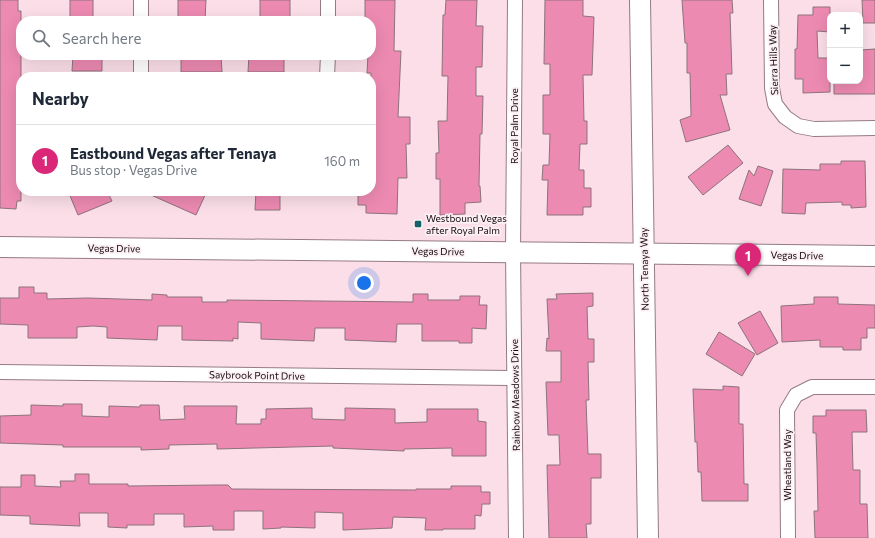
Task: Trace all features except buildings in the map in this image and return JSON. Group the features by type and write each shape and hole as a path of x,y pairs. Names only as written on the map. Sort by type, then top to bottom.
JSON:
{"main road":[{"name":"North Tenaya Way","path":"640,0 648,538"},
{"name":"Vegas Drive","path":"0,247 875,256"}],"street":[{"path":"141,0 141,16"},
{"path":"328,0 328,16"},
{"name":"Royal Palm Drive","path":"513,252 515,0"},
{"name":"Sierra Hills Way","path":"771,0 772,88 775,104 785,117 798,126 814,129 875,128"},
{"path":"141,60 141,72"},
{"path":"327,72 328,60"},
{"name":"Rainbow Meadows Drive","path":"513,252 516,538"},
{"name":"Saybrook Point Drive","path":"0,372 514,378"},
{"name":"Wheatland Way","path":"788,538 787,410 796,395 812,387 875,387"}],"place":[{"name":"Westbound Vegas after Royal Palm","path":"418,224"},
{"name":"Eastbound Vegas after Tenaya","path":"748,276"}]}
